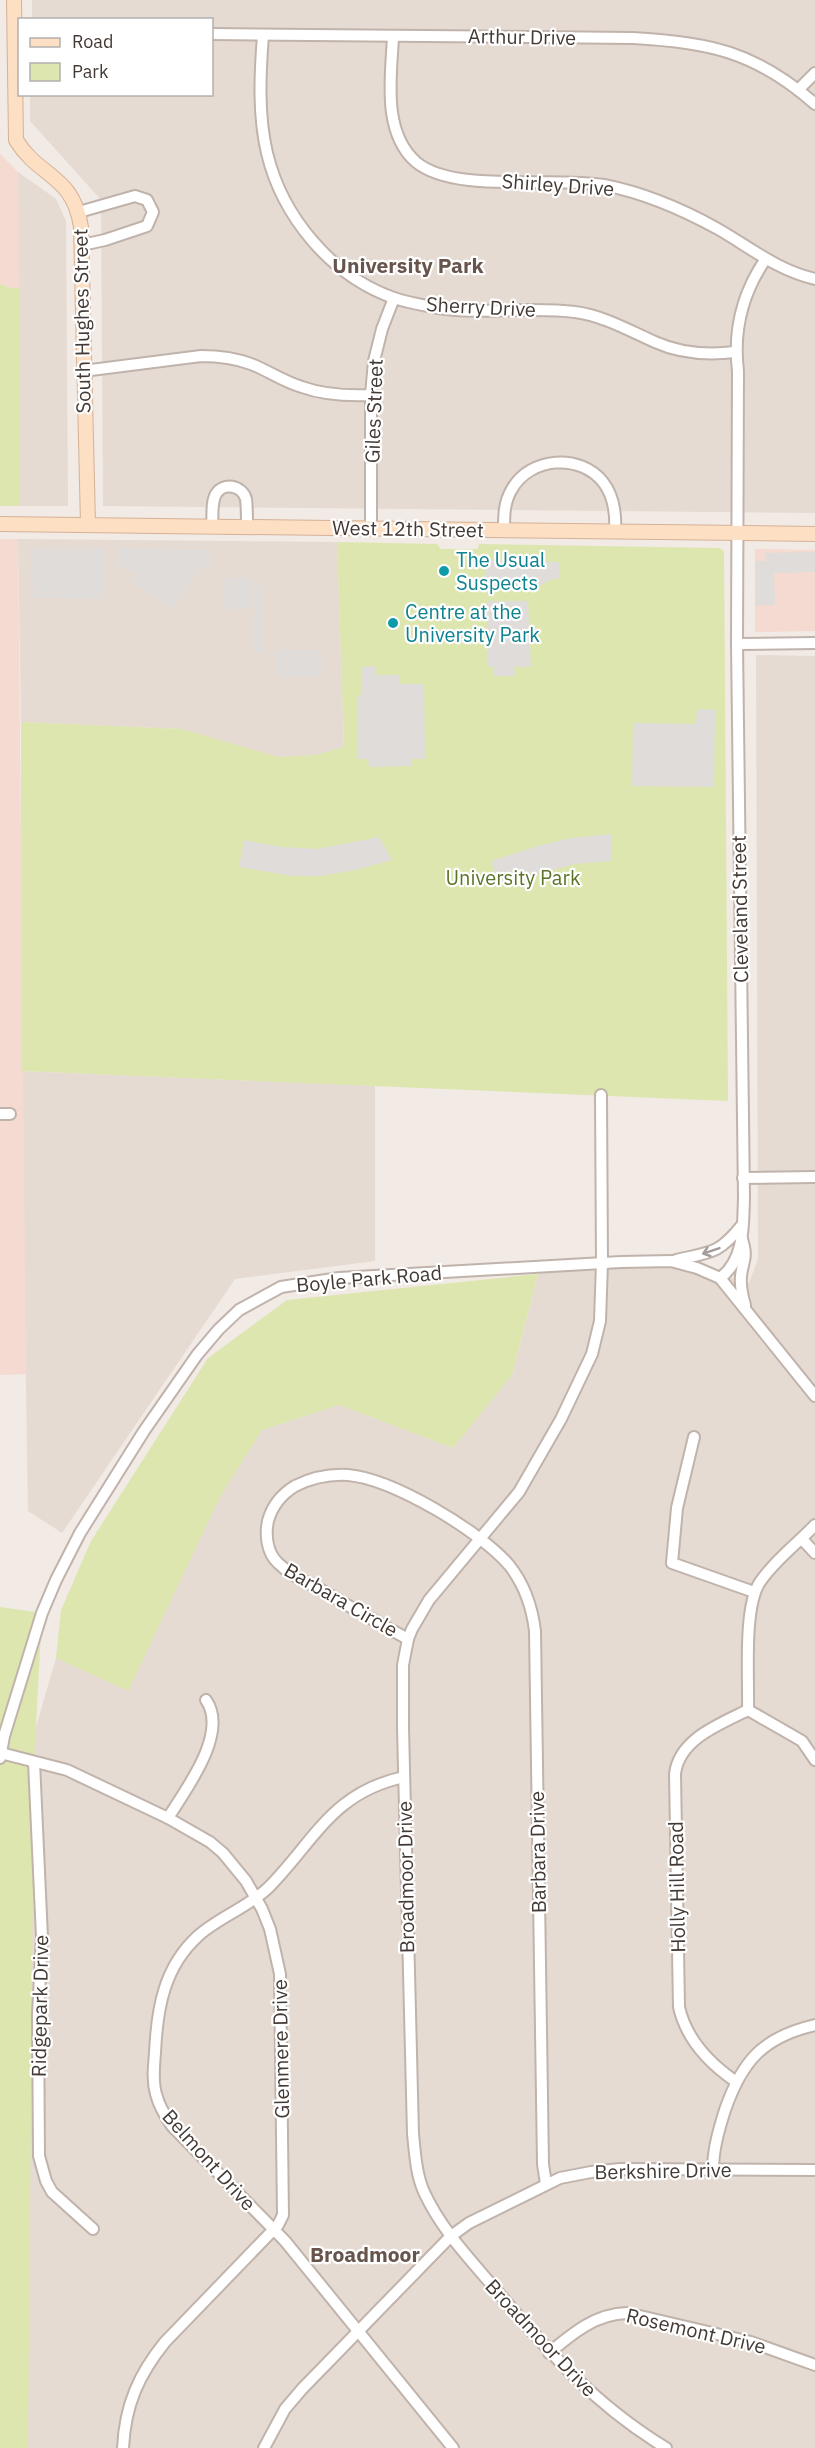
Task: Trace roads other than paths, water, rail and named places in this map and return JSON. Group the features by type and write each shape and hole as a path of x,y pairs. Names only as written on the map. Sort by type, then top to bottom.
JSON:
{"main road":[{"name":"South Hughes Street","path":"14,0 16,140 27,155 66,187 79,213 82,245 88,525"},
{"name":"West 12th Street","path":"0,524 815,534"}],"street":[{"name":"Arthur Drive","path":"213,34 633,38 687,41 745,58 798,90 815,104"},
{"name":"Sherry Drive","path":"263,35 264,135 272,170 284,199 304,231 324,253 353,276 394,298 441,308 576,312 615,322 655,342 674,348 697,352 735,352"},
{"name":"Shirley Drive","path":"393,37 391,102 394,123 405,150 427,170 438,175 461,179 581,182 637,193 679,208 719,229 765,260 815,279"},
{"path":"798,90 815,73"},
{"path":"79,213 135,196 147,201 153,212 147,226 82,245"},
{"name":"Cleveland Street","path":"720,1278 728,1273 742,1238 743,1178 737,644 738,371 735,352 743,302 750,283 765,260"},
{"name":"Giles Street","path":"371,528 371,395 376,351 394,298"},
{"path":"83,371 216,356 249,363 285,381 310,390 332,394 371,395"},
{"path":"504,530 505,508 513,487 530,470 554,462 577,464 595,474 604,483 612,497 615,531"},
{"path":"212,527 214,497 220,489 230,486 240,490 246,498 247,527"},
{"path":"737,644 815,643"},
{"name":"Broadmoor Drive","path":"601,1095 600,1321 592,1354 583,1376 519,1492 429,1599 408,1639 403,1665 414,2151 424,2192 451,2236 549,2353 597,2400 666,2448"},
{"path":"743,1178 815,1177"},
{"path":"671,1261 714,1251 728,1244 742,1226"},
{"path":"742,1238 746,1253 741,1274 741,1289 746,1311"},
{"name":"Boyle Park Road","path":"1,1755 17,1693 42,1613 80,1533 144,1431 197,1354 239,1310 281,1287 339,1278 671,1261 697,1268 720,1278 815,1396"},
{"path":"694,1437 677,1508 672,1563 754,1592"},
{"name":"Barbara Circle","path":"408,1639 303,1580 278,1563 269,1548 267,1533 275,1504 288,1491 309,1480 330,1476 359,1477 398,1491 430,1507 479,1539"},
{"path":"815,1525 774,1565 754,1592 750,1615 748,1710 802,1742 815,1760"},
{"name":"Barbara Drive","path":"479,1539 498,1553 517,1575 533,1612 543,2164 546,2184"},
{"path":"802,1539 815,1553"},
{"path":"168,1818 206,1753 214,1725 212,1710 206,1700"},
{"name":"Holly Hill Road","path":"735,2081 721,2072 695,2042 681,2016 675,1774 679,1759 688,1746 748,1710"},
{"name":"Glenmere Drive","path":"1,1755 67,1770 195,1832 223,1853 255,1896 270,1929 280,1974 284,2210 282,2219 165,2342 150,2361 130,2401 123,2448"},
{"name":"Ridgepark Drive","path":"34,1762 42,1937 38,2014 39,2156 41,2169 52,2192 93,2229"},
{"name":"Belmont Drive","path":"404,1778 382,1783 357,1793 344,1802 329,1816 296,1858 267,1889 199,1935 174,1967 161,1995 156,2024 154,2082 159,2103 172,2126 274,2229 453,2448"},
{"path":"713,2170 721,2123 735,2081 753,2057 771,2042 794,2031 815,2025"},
{"name":"Berkshire Drive","path":"264,2448 285,2409 451,2236 480,2217 546,2184 580,2174 605,2170 815,2170"},
{"name":"Rosemont Drive","path":"549,2353 587,2324 610,2314 627,2313 751,2342 815,2366"}],"place":[{"name":"The Usual Suspects","path":"444,571"},
{"name":"Centre at the University Park","path":"393,623"}],"district":[{"name":"University Park","path":"408,266"},
{"name":"Broadmoor","path":"365,2255"}]}
